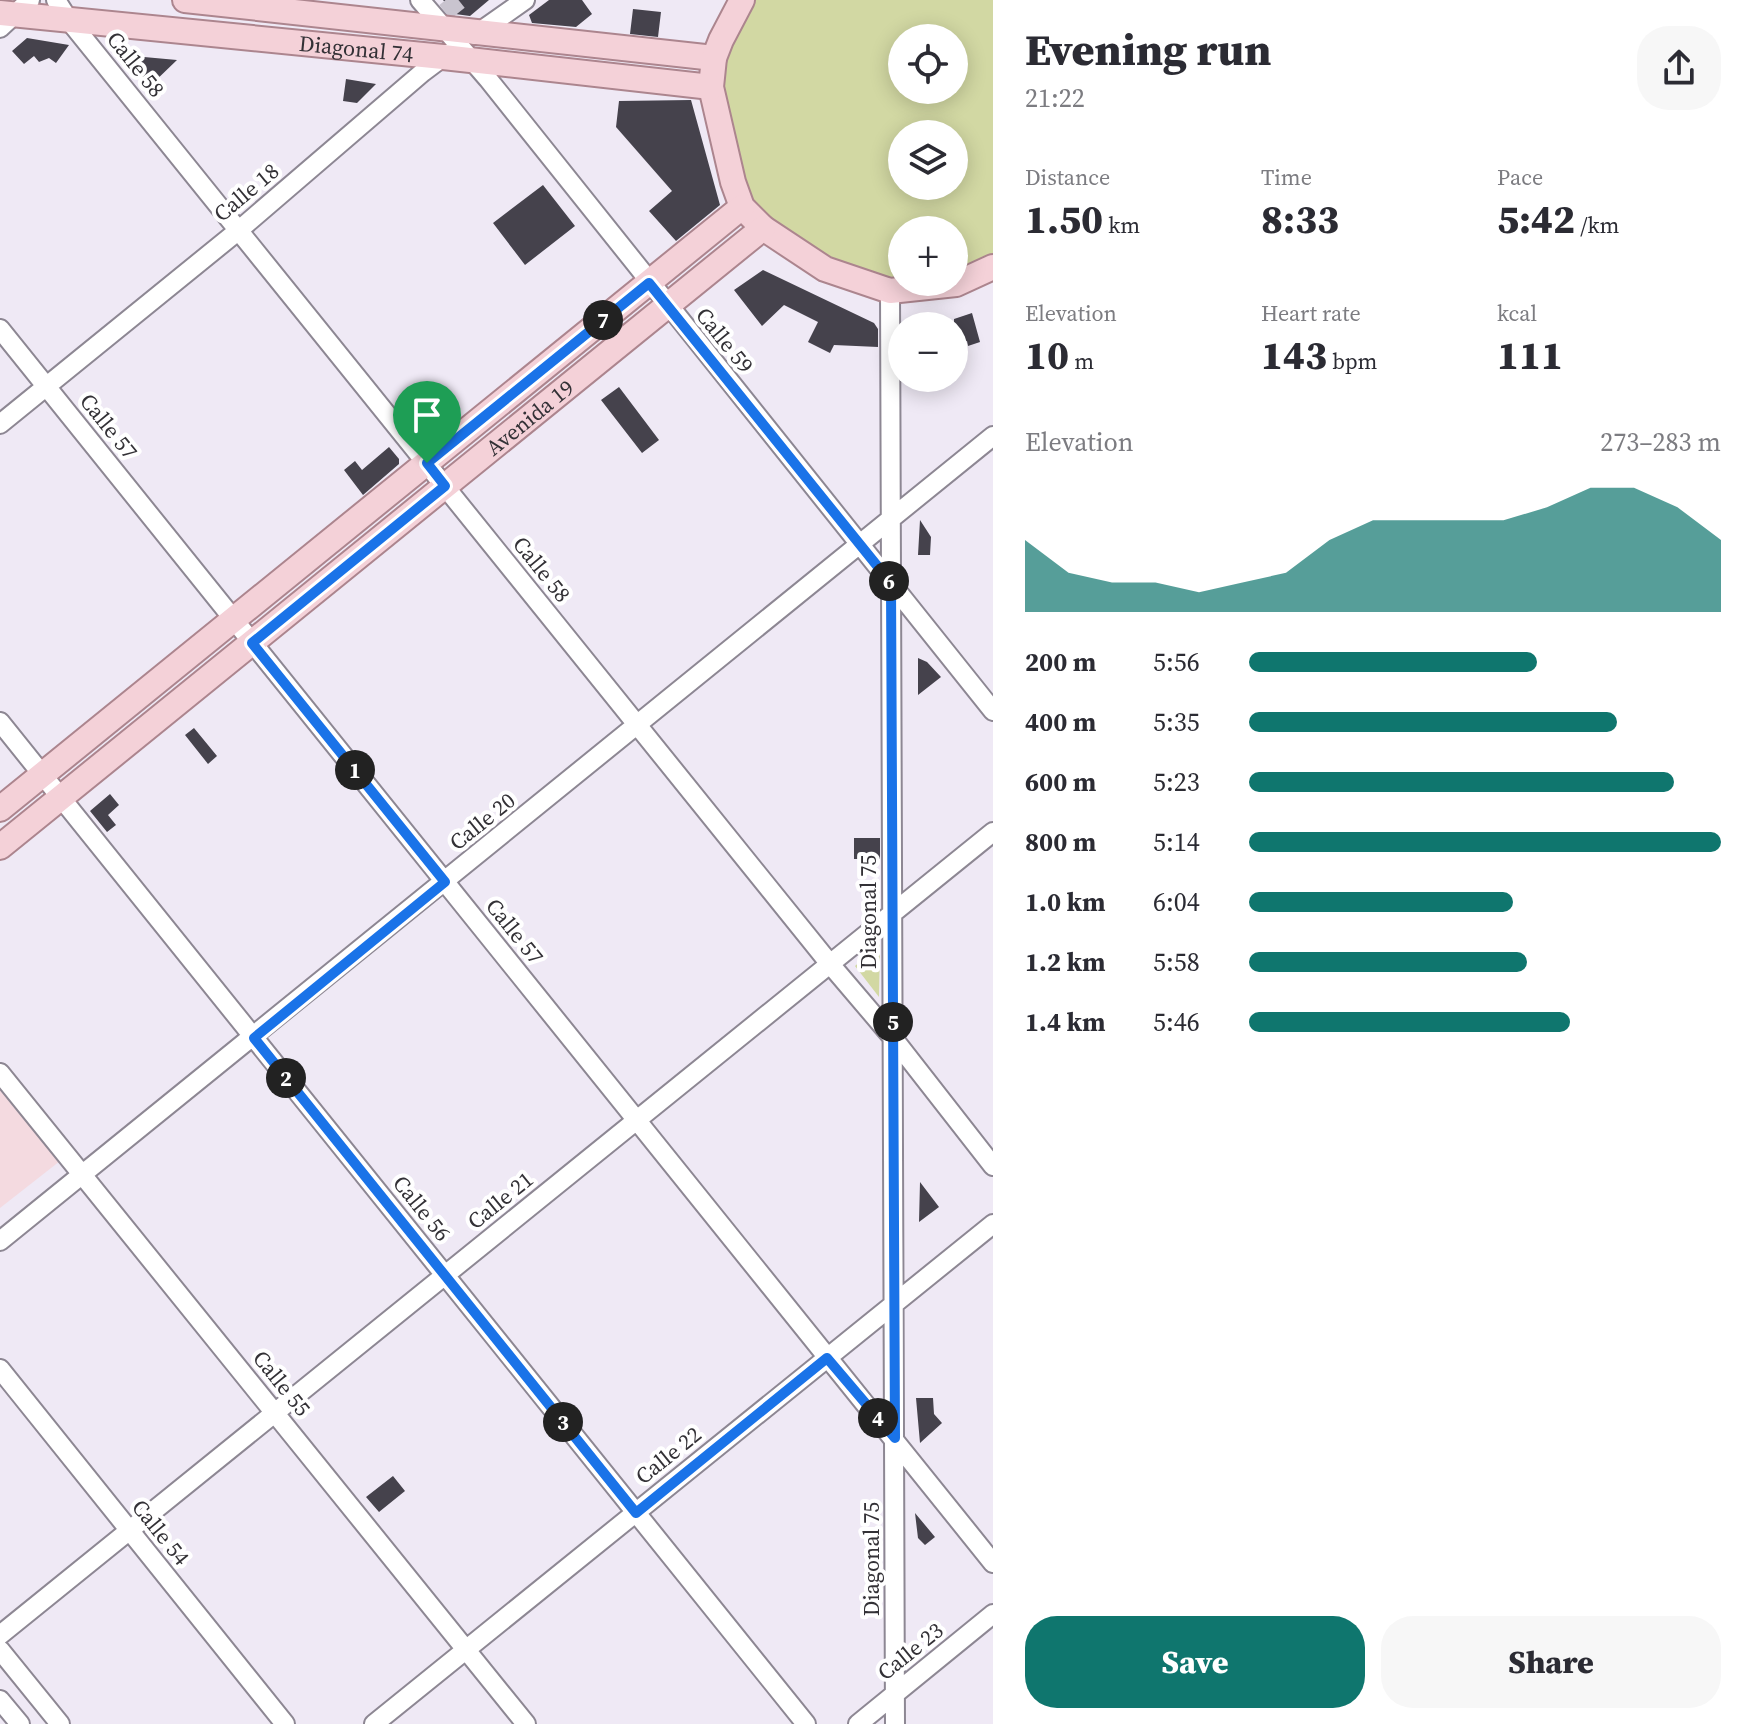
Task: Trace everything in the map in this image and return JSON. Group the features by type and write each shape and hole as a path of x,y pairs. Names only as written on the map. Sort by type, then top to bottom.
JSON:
{"main road":[{"name":"Diagonal 74","path":"185,0 454,37 711,87"},
{"path":"742,0 714,58 711,87 733,182 742,207 763,228 825,269 888,290"},
{"name":"Diagonal 74","path":"12,14 62,9 714,58"},
{"name":"Avenida 19","path":"0,809 742,207"},
{"name":"Avenida 19","path":"0,847 763,228"},
{"path":"968,278 993,267"}],"street":[{"name":"Calle 59","path":"420,0 454,37 993,711"},
{"name":"Calle 18","path":"0,424 239,230 454,37 514,4"},
{"name":"Calle 58","path":"62,9 993,1166"},
{"name":"Diagonal 75","path":"890,296 895,1724"},
{"name":"Calle 57","path":"0,329 993,1563"},
{"name":"Calle 20","path":"0,1241 993,436"},
{"name":"Calle 56","path":"0,722 806,1724"},
{"name":"Calle 21","path":"0,1635 993,832"},
{"name":"Calle 55","path":"0,1073 526,1724"},
{"name":"Calle 22","path":"374,1724 993,1224"},
{"name":"Calle 54","path":"0,1369 285,1724"},
{"name":"Calle 23","path":"858,1724 993,1614"},
{"path":"0,1650 60,1724"},
{"path":"0,1700 20,1724"}],"shaded area":[{"path":"0,1089 60,1161 0,1208"}],"green space":[{"path":"756,0 993,0 993,262 968,270 968,216 888,216 888,279 839,271 747,202 718,85 722,56"},
{"path":"880,944 879,997 855,966"}],"building":[{"path":"443,0 489,0 470,16 455,14"},
{"path":"549,0 582,0 592,14 576,27 532,23 529,15"},
{"path":"633,9 661,12 658,37 630,34"},
{"path":"27,38 69,45 56,63 49,58 39,62 34,56 24,64 12,51"},
{"path":"133,56 177,60 150,86 129,63"},
{"path":"346,79 376,84 357,103 343,101"},
{"path":"691,100 720,205 676,241 649,211 672,191 616,127 619,101"},
{"path":"543,185 575,226 525,265 493,223"},
{"path":"763,270 874,323 878,329 878,347 834,345 830,353 808,342 818,322 784,305 762,326 734,290"},
{"path":"972,313 980,342 968,346 968,314"},
{"path":"619,387 659,440 642,453 601,400"},
{"path":"389,447 399,459 399,464 363,495 344,470 355,461 362,470"},
{"path":"920,520 931,537 930,555 918,555"},
{"path":"918,658 927,662 941,677 918,695"},
{"path":"194,728 217,756 208,764 185,735"},
{"path":"110,794 119,805 108,815 116,825 107,832 90,811"},
{"path":"854,838 880,838 880,859 854,859"},
{"path":"920,1182 939,1207 919,1222"},
{"path":"916,1398 933,1398 934,1414 942,1423 920,1443"},
{"path":"393,1476 405,1491 379,1512 366,1497"},
{"path":"915,1513 935,1537 925,1545 918,1538"}],"tunnel":[{"path":"445,12 460,0"}],"route":[{"path":"649,283 891,583 895,1438 827,1358 636,1513 254,1038 445,882 252,643 445,486 427,463 649,283"}]}
